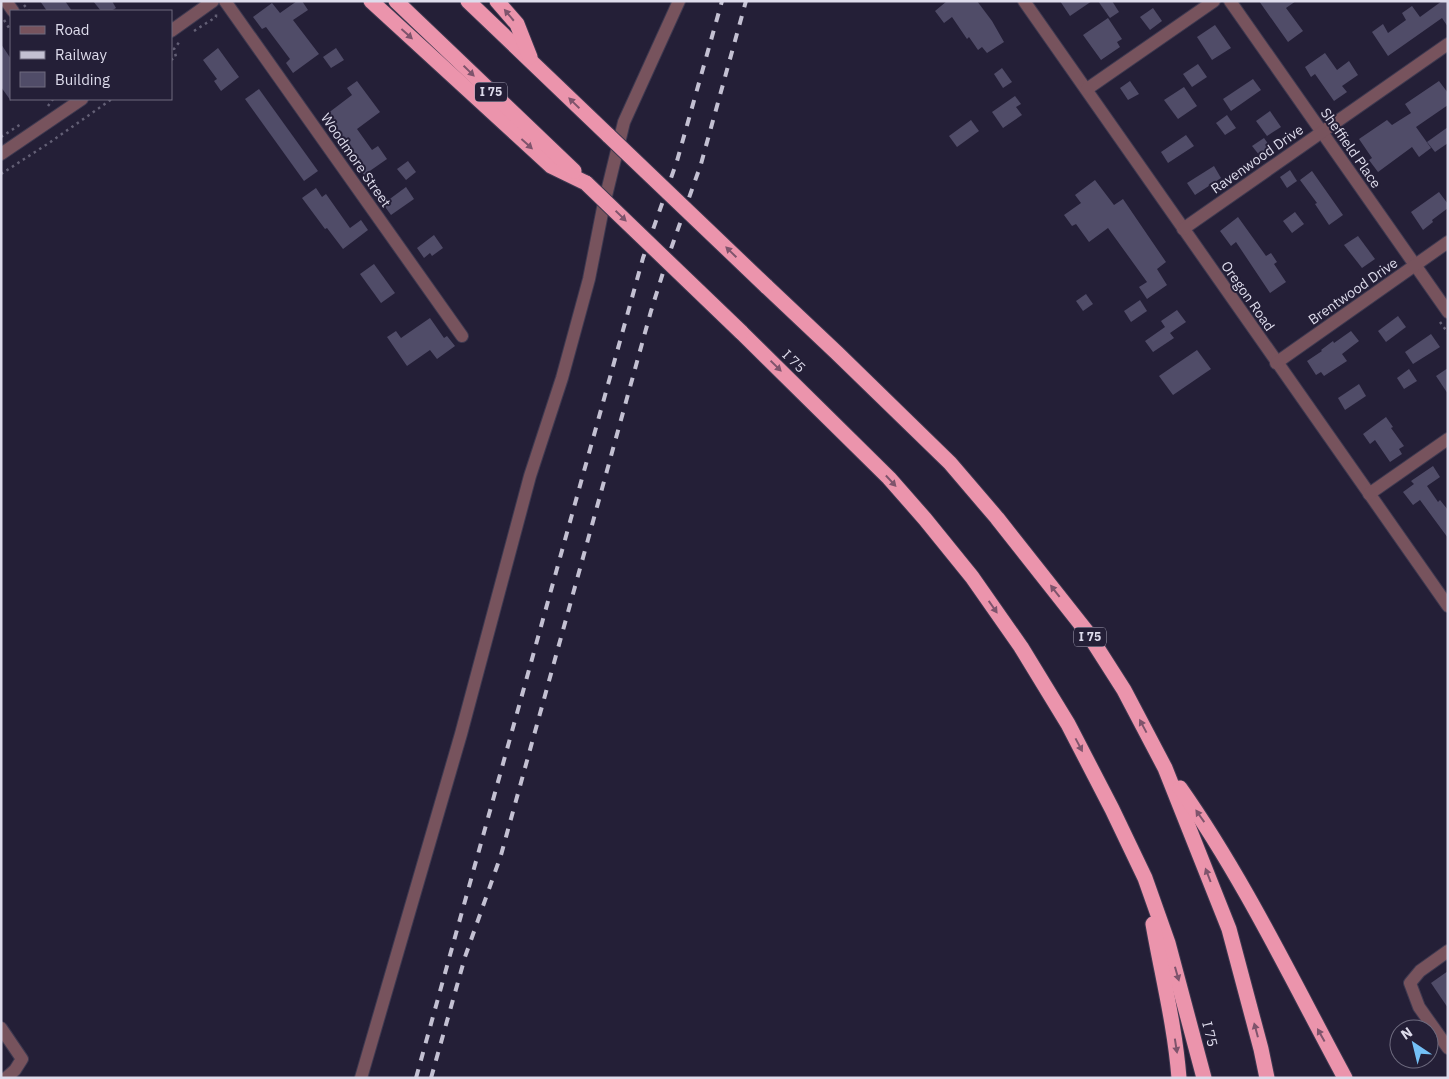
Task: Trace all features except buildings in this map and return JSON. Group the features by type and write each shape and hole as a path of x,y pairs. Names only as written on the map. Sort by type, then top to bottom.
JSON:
{"highway":[{"path":"371,1 551,166 586,183"},
{"name":"I 75","path":"396,1 741,332 889,478 972,576 1021,647 1068,724 1145,878 1168,943 1204,1078"},
{"name":"I 75","path":"468,1 837,352 950,464 997,518 1087,632 1124,690 1165,768 1229,930 1267,1078"},
{"path":"497,1 516,24 533,63"},
{"path":"1165,768 1205,824 1245,892 1344,1078"},
{"path":"1145,878 1170,1009 1179,1078"}],"street":[{"path":"172,31 214,1"},
{"name":"Woodmore Street","path":"225,1 462,336"},
{"path":"361,1078 461,734 530,476 565,369 589,279 603,208 624,122 679,1"},
{"name":"Oregon Road","path":"1024,1 1448,606"},
{"path":"1087,89 1214,1"},
{"name":"Sheffield Place","path":"1230,1 1448,312"},
{"name":"Ravenwood Drive","path":"1183,229 1448,44"},
{"path":"1,154 78,100"},
{"name":"Brentwood Drive","path":"1276,363 1448,242"},
{"path":"1369,494 1448,439"},
{"path":"1448,951 1420,970 1410,983 1419,1007 1448,1048"},
{"path":"1,1028 6,1047 22,1059 15,1070 6,1078"}],"path":[{"path":"1,17 10,30"},
{"path":"45,108 53,100"},
{"path":"1,174 111,100"},
{"path":"1,137 27,120"}],"railway":[{"path":"416,1078 643,258 677,161 722,1"},
{"path":"431,1078 465,957 501,855 651,311 701,164 746,1"}]}
